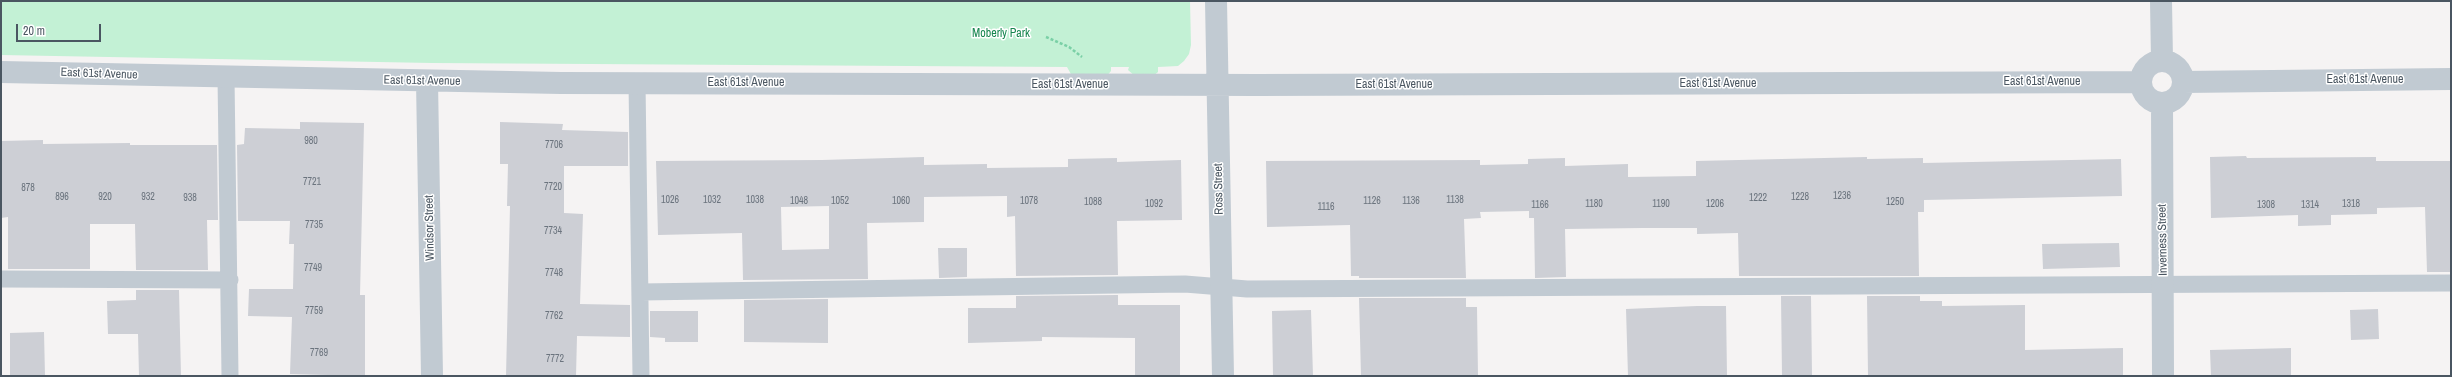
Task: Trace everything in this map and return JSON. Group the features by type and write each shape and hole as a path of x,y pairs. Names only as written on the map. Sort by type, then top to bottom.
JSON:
{"street":[{"name":"Ross Street","path":"1216,1 1223,376"},
{"path":"2161,1 2162,60"},
{"path":"2162,60 2174,64 2182,75 2183,82 2179,95 2168,102 2162,103 2149,99 2144,95 2140,82 2144,69 2149,64 2162,60"},
{"name":"East 61st Avenue","path":"1,72 226,78 427,81 1217,85 2140,82"},
{"name":"East 61st Avenue","path":"2183,82 2451,80"},
{"name":"Windsor Street","path":"427,81 432,376"},
{"name":"Inverness Street","path":"2162,103 2164,284 2163,376"}],"lane":[{"path":"226,78 230,280 230,376"},
{"path":"637,82 641,376"},
{"path":"1,279 230,280"},
{"path":"641,292 1185,284 1247,289 2451,283"}],"path":[{"path":"1046,37 1069,47 1082,57"}],"green space":[{"name":"Moberly Park","path":"1,1 1190,1 1191,45 1189,54 1178,66 1158,67 1158,72 1151,78 1136,77 1128,70 1129,67 1111,67 1111,71 1105,78 1072,76 1067,67 432,63 1,55"}],"building":[{"path":"300,122 364,123 360,295 365,295 365,376 290,374 292,317 248,316 249,289 293,289 294,244 289,244 290,221 238,221 237,145 244,144 245,128 300,129"},
{"path":"500,122 563,124 562,130 628,132 628,166 564,166 564,213 583,214 580,304 630,305 630,337 577,336 576,376 506,376 510,206 507,206 508,164 500,164"},
{"path":"43,140 43,144 130,143 130,145 217,145 218,220 207,220 208,270 136,270 135,224 90,224 90,269 8,269 8,217 1,218 1,141"},
{"path":"2246,156 2247,158 2376,157 2376,161 2451,161 2451,272 2427,272 2425,207 2377,208 2377,214 2331,215 2331,225 2298,226 2298,215 2211,218 2210,157"},
{"path":"924,157 924,165 987,164 987,168 1068,167 1068,159 1117,158 1117,162 1181,160 1182,220 1117,221 1118,275 1016,276 1015,216 1007,217 1007,196 924,197 924,222 867,223 868,279 743,280 742,233 658,235 656,161 822,160","holes":["829,206 829,249 782,250 781,207"]},
{"path":"1867,157 1867,159 1923,158 1923,163 2121,159 2122,196 1924,200 1924,212 1918,212 1919,276 1739,276 1738,233 1697,234 1697,228 1642,228 1565,229 1566,277 1535,278 1534,218 1529,218 1529,211 1480,212 1481,218 1464,219 1466,278 1359,278 1359,276 1351,276 1350,225 1267,227 1266,161 1480,160 1480,165 1528,164 1528,159 1565,158 1565,166 1628,164 1628,177 1696,176 1696,161"},
{"path":"2119,243 2120,267 2043,269 2042,244"},
{"path":"938,248 967,248 967,277 939,278"},
{"path":"136,290 179,290 181,376 139,376 138,334 108,334 107,301 136,300"},
{"path":"1118,295 1118,305 1180,305 1180,376 1135,376 1135,338 1042,337 1042,341 968,343 968,308 1016,308 1016,296"},
{"path":"1781,296 1811,296 1812,376 1782,376"},
{"path":"1867,296 1920,296 1920,301 1942,301 1942,306 2025,305 2025,350 2123,348 2123,376 1868,376"},
{"path":"1359,298 1466,298 1466,307 1477,307 1478,376 1361,376"},
{"path":"828,299 828,343 744,342 744,300"},
{"path":"1726,306 1727,376 1628,376 1626,309"},
{"path":"2378,309 2379,339 2351,340 2350,310"},
{"path":"1311,310 1313,376 1273,376 1272,311"},
{"path":"650,311 698,311 698,342 665,342 665,338 650,337"},
{"path":"44,332 45,376 10,376 10,333"},
{"path":"2291,348 2291,376 2211,376 2210,350"}]}
